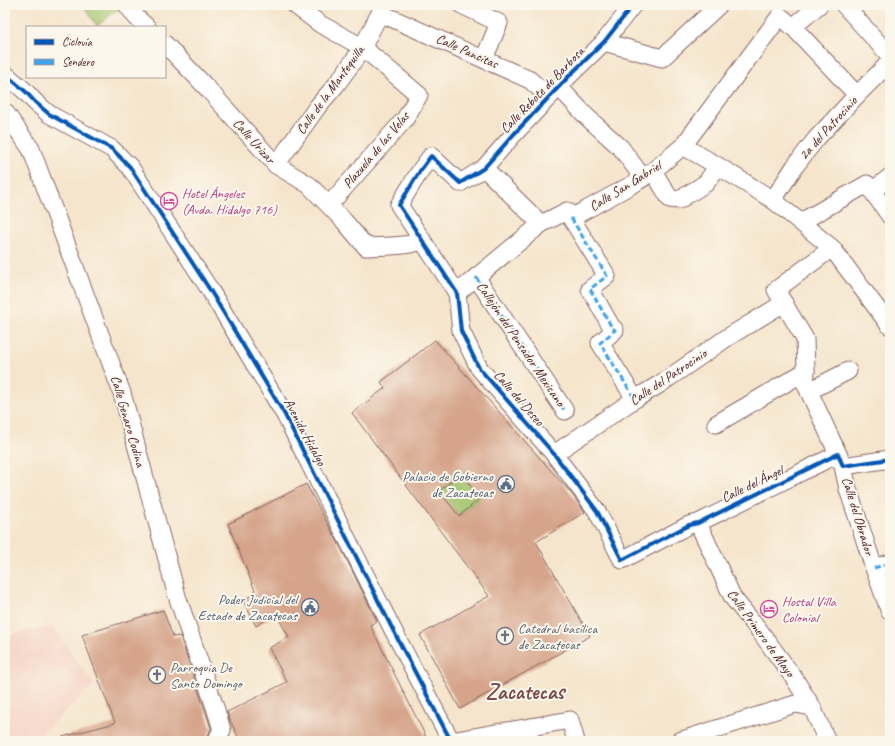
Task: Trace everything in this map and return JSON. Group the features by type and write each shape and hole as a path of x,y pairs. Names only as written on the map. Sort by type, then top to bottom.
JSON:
{"street":[{"path":"127,5 137,18 146,26"},
{"path":"295,5 320,24 362,47"},
{"path":"462,5 499,23 484,59"},
{"name":"Calle Rebote de Barbosa","path":"460,183 484,168 570,74 604,42 633,5"},
{"path":"604,42 662,58 719,5"},
{"name":"Calle San Gabriel","path":"571,218 648,174 683,146 786,21 819,5"},
{"path":"844,5 890,56"},
{"name":"Calle de la Mantequilla","path":"276,166 318,106 336,86 360,52 380,12"},
{"name":"Calle Pancitas","path":"380,12 554,92 587,117 621,148 648,174 670,199 679,200 706,183 718,166"},
{"path":"786,21 857,95"},
{"name":"Calle Urizar","path":"166,45 207,88 276,166 309,185 366,247 402,246 422,240"},
{"name":"Plazuela de las Velas","path":"329,205 405,119 419,95 362,47"},
{"name":"2a del Patrocinio","path":"773,200 794,166 816,139 890,62"},
{"name":"Avenida Hidalgo","path":"5,74 49,114 112,149 130,167 210,290 285,415 451,741"},
{"name":"Calle Genaro Codina","path":"5,112 31,148 122,393 177,596 216,710 222,737"},
{"path":"683,146 773,200 832,248 890,326"},
{"name":"Calle del Deseo","path":"460,183 431,156 399,205 457,293 461,331 479,368 554,454 597,511 622,560"},
{"path":"484,168 541,224"},
{"path":"872,191 890,177"},
{"path":"801,222 867,184 890,216"},
{"path":"457,293 541,224 567,211 607,276 590,289 610,326 615,330 600,343 635,399"},
{"name":"Calle del Obrador","path":"832,248 776,290 805,339 805,383 841,460 848,489 882,566 890,612"},
{"name":"Callejón del Pensador Mexicano","path":"476,278 565,411"},
{"name":"Calle del Patrocinio","path":"554,454 728,337 784,303"},
{"path":"716,424 806,371"},
{"path":"809,391 848,371"},
{"name":"Calle del Ángel","path":"622,560 689,525 698,523 841,460 890,459"},
{"name":"Calle Primero de Mayo","path":"698,523 733,598 794,678 812,707 827,741"},
{"path":"679,741 795,704 812,707"},
{"path":"451,741 570,720 576,741"}],"shaded area":[{"path":"53,627 94,685 42,733 45,741 5,741 5,635"}],"green space":[{"path":"83,5 124,5 97,26"},
{"path":"460,474 481,498 459,516 439,491"}],"building":[{"path":"435,340 571,493 585,512 536,542 590,636 460,709 420,635 489,596 352,413 385,388 381,382","holes":["460,474 481,498 459,516 439,491"]},
{"path":"306,484 341,548 377,621 370,625 428,741 240,741 229,718 227,712 287,682 269,648 289,637 276,614 256,626 243,600 256,593 228,524"},
{"path":"163,610 173,637 180,636 211,728 206,741 63,741 62,737 115,723 82,635"}],"marked path":[{"path":"571,218 607,276 590,289 611,326 615,330 600,343 635,399"},
{"path":"476,277 565,411"},
{"path":"874,568 890,563"}],"cycle path":[{"path":"633,5 604,42 571,74 484,168 460,183 431,156 399,205 457,293 461,331 479,368 554,454 597,511 622,560 689,525 698,523 838,454 843,466 890,459"},
{"path":"5,74 49,114 112,149 130,167 210,290 285,415 392,628 451,741"}],"place":[{"name":"Hotel Ángeles (Avda. Hidalgo 716)","path":"169,201"},
{"name":"Palacio de Gobierno de Zacatecas","path":"506,484"},
{"name":"Poder Judicial del Estado de Zacatecas","path":"310,607"},
{"name":"Hostal Villa Colonial","path":"769,609"},
{"name":"Catedral basílica de Zacatecas","path":"505,636"},
{"name":"Parroquia De Santo Domingo","path":"157,675"}],"district":[{"name":"Zacatecas","path":"525,692"}]}
